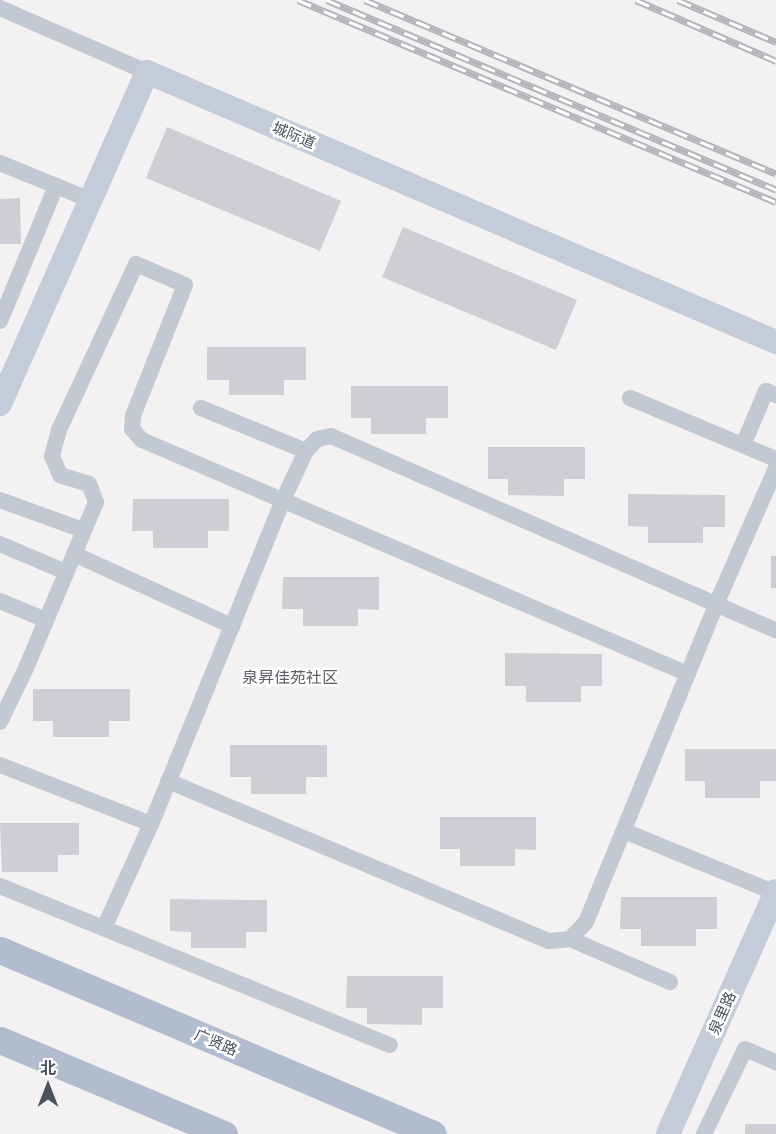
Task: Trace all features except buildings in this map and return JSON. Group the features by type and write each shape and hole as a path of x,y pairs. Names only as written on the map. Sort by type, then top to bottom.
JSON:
{"main road":[{"name":"广贤路","path":"0,950 433,1134"},
{"path":"0,1040 224,1134"}],"street":[{"path":"0,8 147,72 0,404"},
{"name":"城际道","path":"147,72 776,342"},
{"path":"0,163 90,200"},
{"path":"0,321 56,186"},
{"path":"0,722 96,502 89,484 60,475 52,456 60,430 136,264 185,285 133,416 132,429 142,440 688,674"},
{"path":"742,445 766,391 776,395"},
{"path":"630,398 776,459"},
{"path":"201,408 306,451"},
{"path":"104,928 151,824 283,500 306,451 317,439 331,436 776,630"},
{"path":"570,939 586,922 776,468"},
{"path":"0,500 83,530"},
{"path":"0,544 66,572"},
{"path":"74,554 232,626"},
{"path":"0,601 46,620"},
{"path":"0,765 151,824"},
{"path":"168,780 549,940 570,939 670,982"},
{"path":"624,831 776,892"},
{"path":"0,886 390,1045"},
{"name":"泉里路","path":"668,1134 776,892"},
{"path":"704,1134 745,1049 776,1062"}],"railway":[{"path":"298,0 776,202"},
{"path":"327,0 776,190"},
{"path":"365,0 776,174"},
{"path":"636,0 776,61"},
{"path":"678,0 776,42"}],"district":[{"name":"泉昇佳苑社区","path":"290,677"}]}
